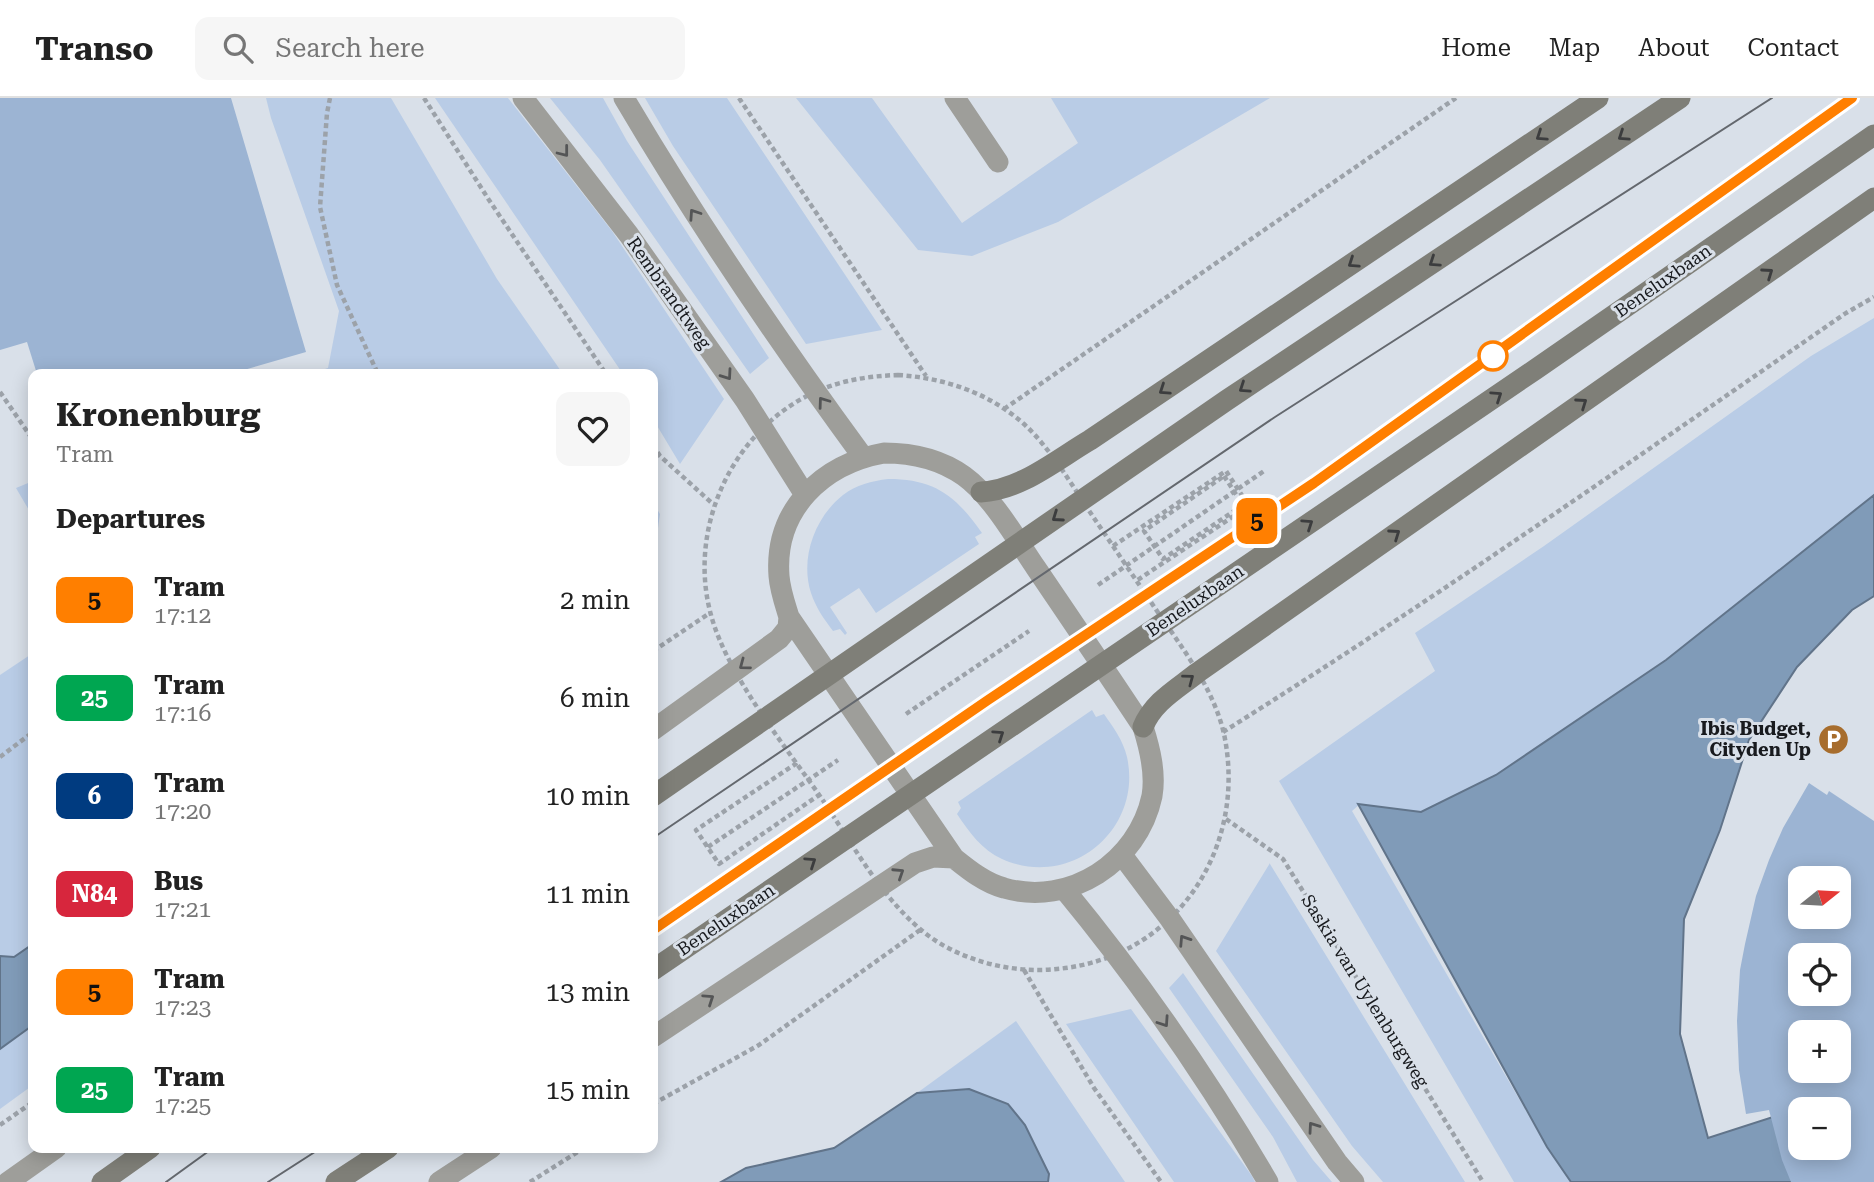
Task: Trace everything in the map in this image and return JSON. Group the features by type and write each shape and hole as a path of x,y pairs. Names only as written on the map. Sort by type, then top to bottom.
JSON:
{"main road":[{"path":"981,492 998,491 1015,485 1090,440 1598,98"},
{"path":"658,793 1227,400 1680,98"},
{"name":"Beneluxbaan","path":"658,967 1536,369 1874,135"},
{"path":"1143,727 1149,713 1197,673 1874,198"},
{"path":"102,1182 143,1153"},
{"path":"336,1182 380,1153"}],"street":[{"name":"Rembrandtweg","path":"523,98 629,235 745,400 805,495"},
{"path":"624,98 677,188 809,383 863,457"},
{"path":"955,98 998,162"},
{"path":"658,726 779,639 788,628 789,617 779,576 780,554 793,513 805,495 831,471 863,457 906,453 927,457 965,477 981,492 1013,534 1143,727 1150,749 1152,794 1136,837 1122,855 1095,876 1063,889 1044,892 1004,888 978,876 954,858 789,617"},
{"path":"1122,855 1170,919 1337,1162 1354,1182"},
{"path":"658,1034 915,863 933,857 954,858"},
{"path":"1063,889 1117,954 1241,1136 1268,1182"},
{"path":"8,1182 49,1153"},
{"path":"439,1182 483,1153"}],"path":[{"path":"330,98 320,207 337,285 376,369"},
{"path":"424,98 603,369"},
{"path":"739,98 927,377"},
{"path":"1004,409 1456,98"},
{"path":"1223,732 1498,552 1846,313 1874,297"},
{"path":"0,392 28,433"},
{"path":"658,453 714,505"},
{"path":"1113,546 1226,471 1235,489 1243,505 1163,559 1144,531 1224,476 1235,489 1249,506 1136,581"},
{"path":"1096,586 1264,471"},
{"path":"1076,492 1176,640"},
{"path":"658,648 710,613"},
{"path":"899,719 1038,625"},
{"path":"758,706 859,853"},
{"path":"0,757 28,736"},
{"path":"708,847 841,758"},
{"path":"797,763 696,830 719,864 819,795"},
{"name":"Saskia van Uylenburgweg","path":"1226,819 1283,859 1483,1182"},
{"path":"658,1101 759,1045 920,930"},
{"path":"1024,970 1094,1088 1161,1182"},
{"path":"0,1125 28,1105"},
{"path":"530,1182 576,1153"}],"shaded area":[{"path":"266,98 391,98 497,279 560,369 325,369 328,368 339,311"},
{"path":"435,98 508,98 612,231 724,399 680,464 658,427 658,369 620,369"},
{"path":"550,98 603,98 627,141 769,358 750,374 600,160"},
{"path":"645,98 727,98 882,330 806,344 673,146"},
{"path":"796,98 872,98 962,223 1078,143 1051,98 1270,98 1058,222 972,256 918,250"},
{"path":"1874,318 1874,495 1666,660 1496,775 1421,812 1360,804 1352,811 1547,1147 1571,1182 1514,1182 1279,781 1435,671 1415,633 1544,546 1811,356"},
{"path":"888,479 919,482 943,492 963,509 982,533 975,537 979,544 876,613 859,588 830,607 847,633 845,635 840,629 833,631 811,593 807,567 812,540 824,515 843,495 864,484"},
{"path":"28,483 28,508 16,488"},
{"path":"1874,495 1874,596 1852,610 1797,667 1749,740 1720,830 1684,919 1680,1034 1708,1138 1776,1116 1795,1182 1571,1182 1547,1147 1358,804 1421,812 1496,775 1666,660"},
{"path":"28,656 28,947 14,957 0,956 0,675"},
{"path":"1092,710 1096,717 1104,714 1120,739 1127,757 1129,783 1124,808 1113,829 1096,847 1076,859 1053,866 1028,866 1002,859 988,851 971,834 957,814 961,808 958,802"},
{"path":"1270,863 1465,1182 1383,1182 1352,1146 1216,951"},
{"path":"28,947 28,1029 0,1049 0,956 14,957"},
{"path":"1183,973 1313,1160 1332,1182 1297,1182 1273,1137 1169,988"},
{"path":"1131,1009 1255,1182 1174,1182 1066,1024"},
{"path":"1016,1021 1125,1182 1048,1182 1049,1174 1025,1125 1008,1104 969,1089 917,1093"},
{"path":"28,1029 28,1089 0,1109 0,1049"},
{"path":"969,1089 1008,1104 1025,1125 1049,1174 1048,1182 721,1182 746,1168 834,1148 917,1093"}],"building":[{"path":"0,98 231,98 306,352 247,369 35,369 27,342 0,350"},
{"path":"1809,783 1827,795 1829,791 1874,821 1874,1182 1791,1182 1782,1160 1769,1110 1746,1114 1739,1070 1737,1021 1740,970 1756,896 1783,828"}],"tram line":[{"path":"658,835 1275,417 1772,98"},
{"path":"658,927 988,700 1314,483 1852,98"},
{"name":"5","path":"658,926 988,700 1314,483 1852,98"},
{"path":"166,1182 206,1153"},
{"path":"268,1182 313,1153"}],"place":[{"name":"Ibis Budget, Cityden Up","path":"1834,739"}]}
